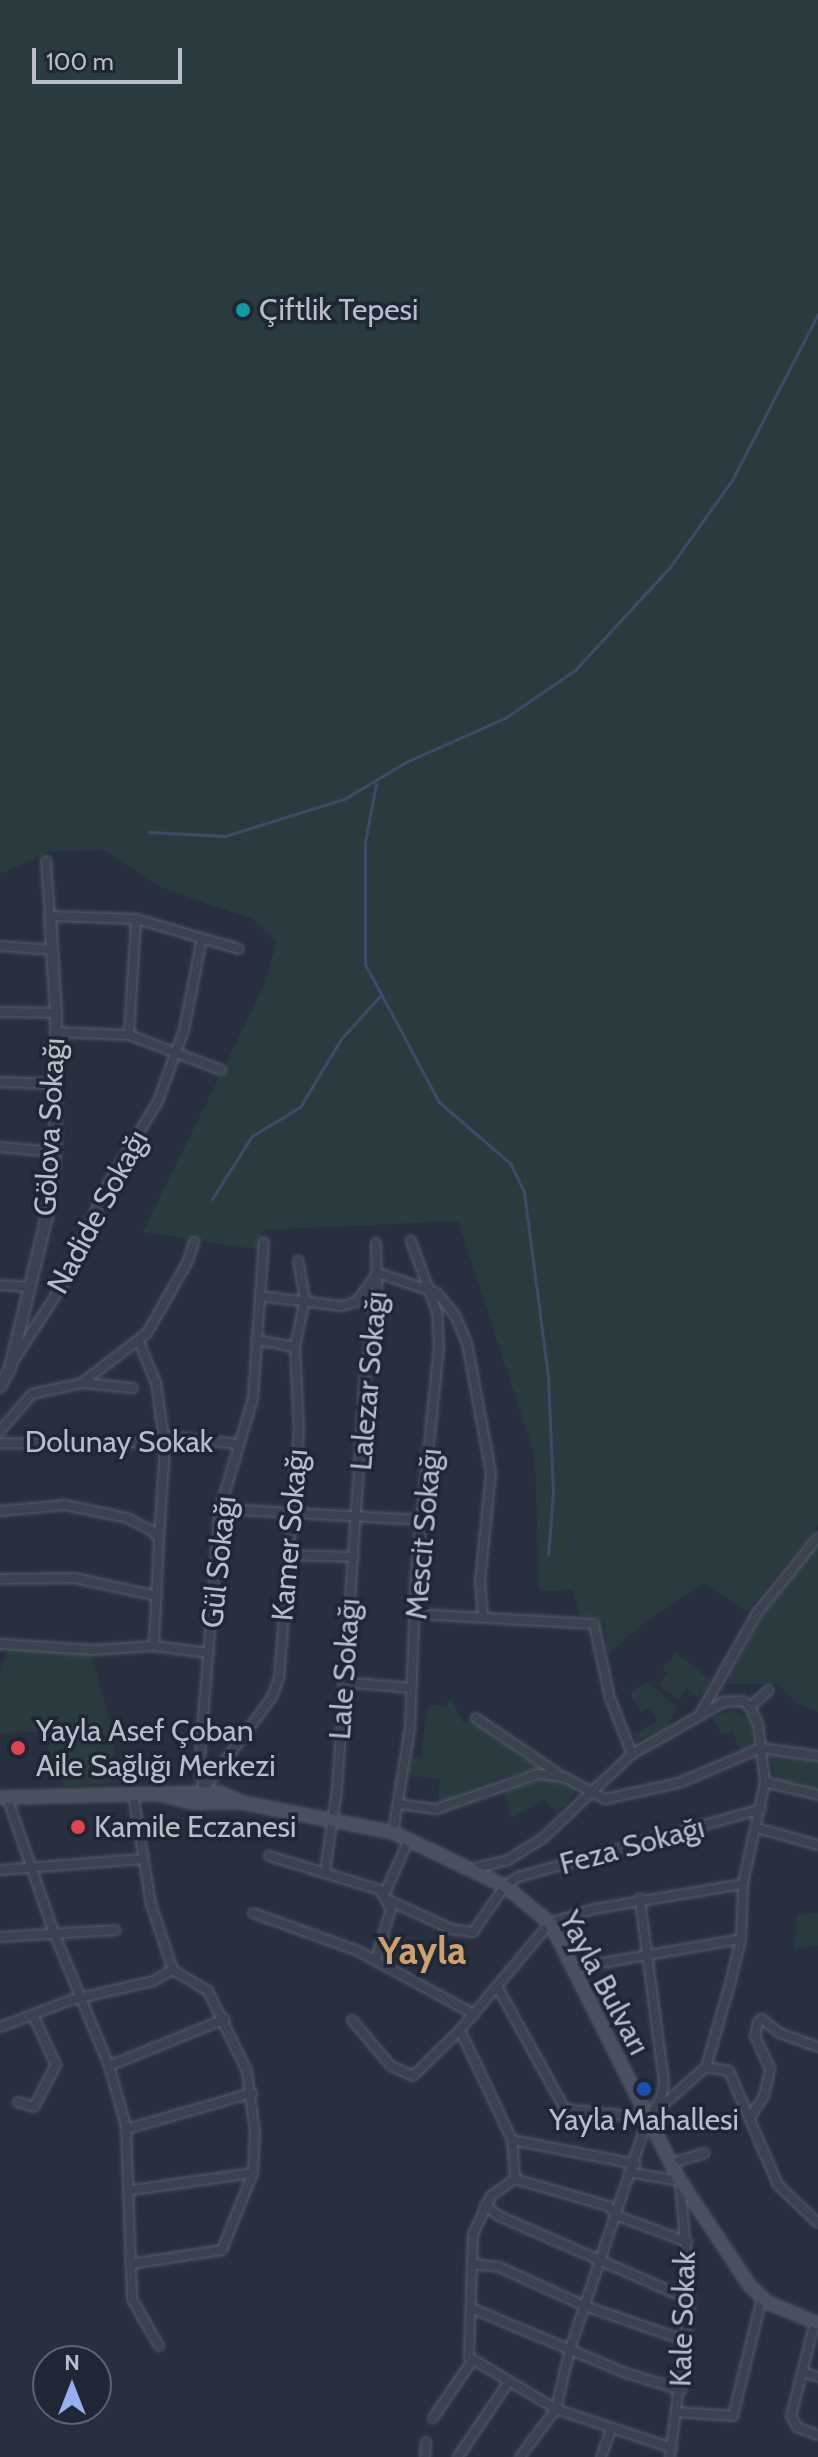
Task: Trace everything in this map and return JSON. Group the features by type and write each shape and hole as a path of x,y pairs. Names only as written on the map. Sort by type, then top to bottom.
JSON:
{"main road":[{"name":"Yayla Bulvarı","path":"3,1797 158,1794 204,1789 241,1802 393,1832 476,1868 505,1886 550,1923 680,2181 762,2298"},
{"name":"Yayla Bulvarı","path":"158,1794 191,1802 241,1802"},
{"path":"762,2298 816,2322"}],"street":[{"name":"Gölova Sokağı","path":"0,1387 10,1368 30,1287 55,1152 56,1013 46,861"},
{"path":"50,916 136,919 239,949"},
{"path":"129,1035 136,919"},
{"name":"Nadide Sokağı","path":"10,1368 65,1281 106,1187 158,1101 178,1051 202,938"},
{"path":"0,946 52,950"},
{"path":"0,1012 56,1013"},
{"path":"56,1032 129,1035 178,1051 221,1070"},
{"path":"0,1082 56,1084"},
{"path":"0,1147 55,1152"},
{"name":"Mescit Sokağı","path":"393,1832 399,1804 411,1688 439,1348 437,1312 411,1241"},
{"path":"82,1383 139,1342 158,1319 194,1242"},
{"name":"Gül Sokağı","path":"204,1789 199,1768 220,1509 253,1398 264,1242"},
{"name":"Lalezar Sokağı","path":"356,1519 378,1273 376,1243"},
{"name":"Kamer Sokağı","path":"204,1789 272,1697 279,1678 299,1431 295,1347 305,1299 298,1261"},
{"path":"260,1296 305,1299 331,1306 356,1302 378,1273 428,1290 455,1315 467,1343 488,1443 483,1615"},
{"path":"0,1285 30,1287"},
{"path":"256,1340 295,1347"},
{"path":"139,1342 156,1383 163,1436 154,1646"},
{"path":"0,1431 32,1394 82,1383 133,1388"},
{"name":"Dolunay Sokak","path":"0,1443 120,1445 163,1436 239,1444"},
{"path":"0,1511 65,1505 127,1518 159,1538"},
{"path":"220,1509 356,1519 423,1520"},
{"name":"Lale Sokağı","path":"325,1871 334,1820 356,1519"},
{"path":"699,1716 757,1613 818,1537"},
{"path":"287,1555 354,1557"},
{"path":"0,1579 74,1578 157,1596"},
{"path":"416,1614 483,1615 594,1624 610,1698 632,1754"},
{"path":"0,1644 93,1650 154,1646 209,1653"},
{"path":"344,1682 411,1688"},
{"path":"750,1707 769,1690"},
{"path":"476,1868 492,1867 527,1849 632,1754 733,1700 750,1707"},
{"path":"497,1986 565,2109 648,2118 706,2067 741,1939 743,1884 765,1782 761,1748 750,1707"},
{"path":"476,1718 518,1751 589,1794 605,1799 679,1783 761,1748 818,1756"},
{"path":"399,1804 436,1809 538,1774 564,1777"},
{"path":"765,1782 818,1795"},
{"path":"133,1794 151,1904 173,1970"},
{"path":"3,1797 54,1933 109,2066 127,2129 132,2190 130,2264 134,2308 159,2346"},
{"name":"Feza Sokağı","path":"505,1886 518,1877 761,1809"},
{"path":"757,1828 818,1845"},
{"path":"376,1959 391,1909 386,1898 409,1839"},
{"path":"269,1856 325,1871 451,1929 473,1932 505,1886"},
{"path":"0,1870 143,1859"},
{"path":"352,2020 391,2066 406,2075 424,2070 550,1923 640,1899 743,1884"},
{"path":"520,2457 556,2409 570,2349 618,2216 648,2118 664,2082 640,1899"},
{"path":"253,1913 376,1959 423,1991 474,2014"},
{"path":"0,1937 116,1930"},
{"path":"573,1968 649,1952 741,1939"},
{"path":"0,2027 80,1998 153,1981 173,1970"},
{"path":"130,2264 222,2250 253,2173 252,2093 225,2019 196,1979 173,1970"},
{"path":"18,2102 34,2107 56,2069 33,2015"},
{"path":"109,2066 225,2019"},
{"path":"751,2116 764,2096 770,2069 755,2036 758,2022 762,2019 779,2033 817,2045"},
{"path":"460,2030 512,2140 515,2179"},
{"path":"706,2067 729,2071 751,2116 778,2185 818,2223"},
{"path":"127,2129 252,2093"},
{"path":"512,2140 680,2181"},
{"path":"672,2163 705,2153"},
{"path":"132,2190 253,2173"},
{"path":"515,2179 485,2205 473,2234 468,2350 472,2361 556,2409 671,2453"},
{"path":"515,2179 608,2206 618,2216 687,2242"},
{"name":"Kale Sokak","path":"671,2453 690,2300 680,2181"},
{"path":"485,2205 499,2216 690,2300"},
{"path":"472,2264 499,2267 585,2306 687,2341"},
{"path":"677,2412 733,2416 762,2298"},
{"path":"471,2308 681,2390"},
{"path":"816,2322 791,2416 797,2427 818,2435"},
{"path":"433,2418 472,2361"},
{"path":"802,2372 818,2377"},
{"path":"458,2457 508,2383"},
{"path":"601,2457 611,2429"},
{"path":"425,2457 426,2442"}],"shaded area":[{"path":"0,0 818,0 818,1526 747,1611 703,1583 647,1620 608,1654 604,1621 580,1615 573,1590 539,1591 535,1456 458,1221 263,1230 261,1250 143,1232 263,988 277,942 255,920 165,889 103,850 50,851 0,874"},
{"path":"818,1541 818,1712 799,1704 778,1684 726,1684 760,1620"},
{"path":"8,1649 90,1652 111,1724 118,1783 64,1786 41,1732 0,1733 0,1673"},
{"path":"676,1653 712,1681 698,1698 687,1689 678,1700 659,1685 667,1674 662,1669"},
{"path":"649,1682 677,1708 666,1727 636,1741 633,1734 657,1722 651,1708 640,1712 630,1692"},
{"path":"451,1699 463,1723 471,1720 540,1769 492,1780 438,1804 440,1780 409,1775 412,1758 421,1757 428,1705 445,1706"},
{"path":"734,1709 752,1721 751,1745 741,1750 732,1732 722,1735 712,1718"},
{"path":"775,1755 818,1761 818,1791 776,1781 770,1757"},
{"path":"555,1778 576,1789 567,1804 556,1813 544,1798 511,1819 504,1788"},
{"path":"818,1913 818,1945 794,1949 797,1914"}],"waterway":[{"path":"149,832 225,836 344,799 406,762 505,718 575,670 670,567 732,480 818,314"},
{"path":"376,784 365,842 365,964 439,1102 510,1163 524,1192 548,1378 553,1492 548,1555"},
{"path":"212,1199 252,1136 300,1107 341,1039 380,996"}],"place":[{"name":"Çiftlik Tepesi","path":"243,310"},
{"name":"Yayla Asef Çoban Aile Sağlığı Merkezi","path":"18,1748"},
{"name":"Kamile Eczanesi","path":"78,1827"},
{"name":"Yayla Mahallesi","path":"644,2089"}],"district":[{"name":"Yayla","path":"422,1951"}]}
